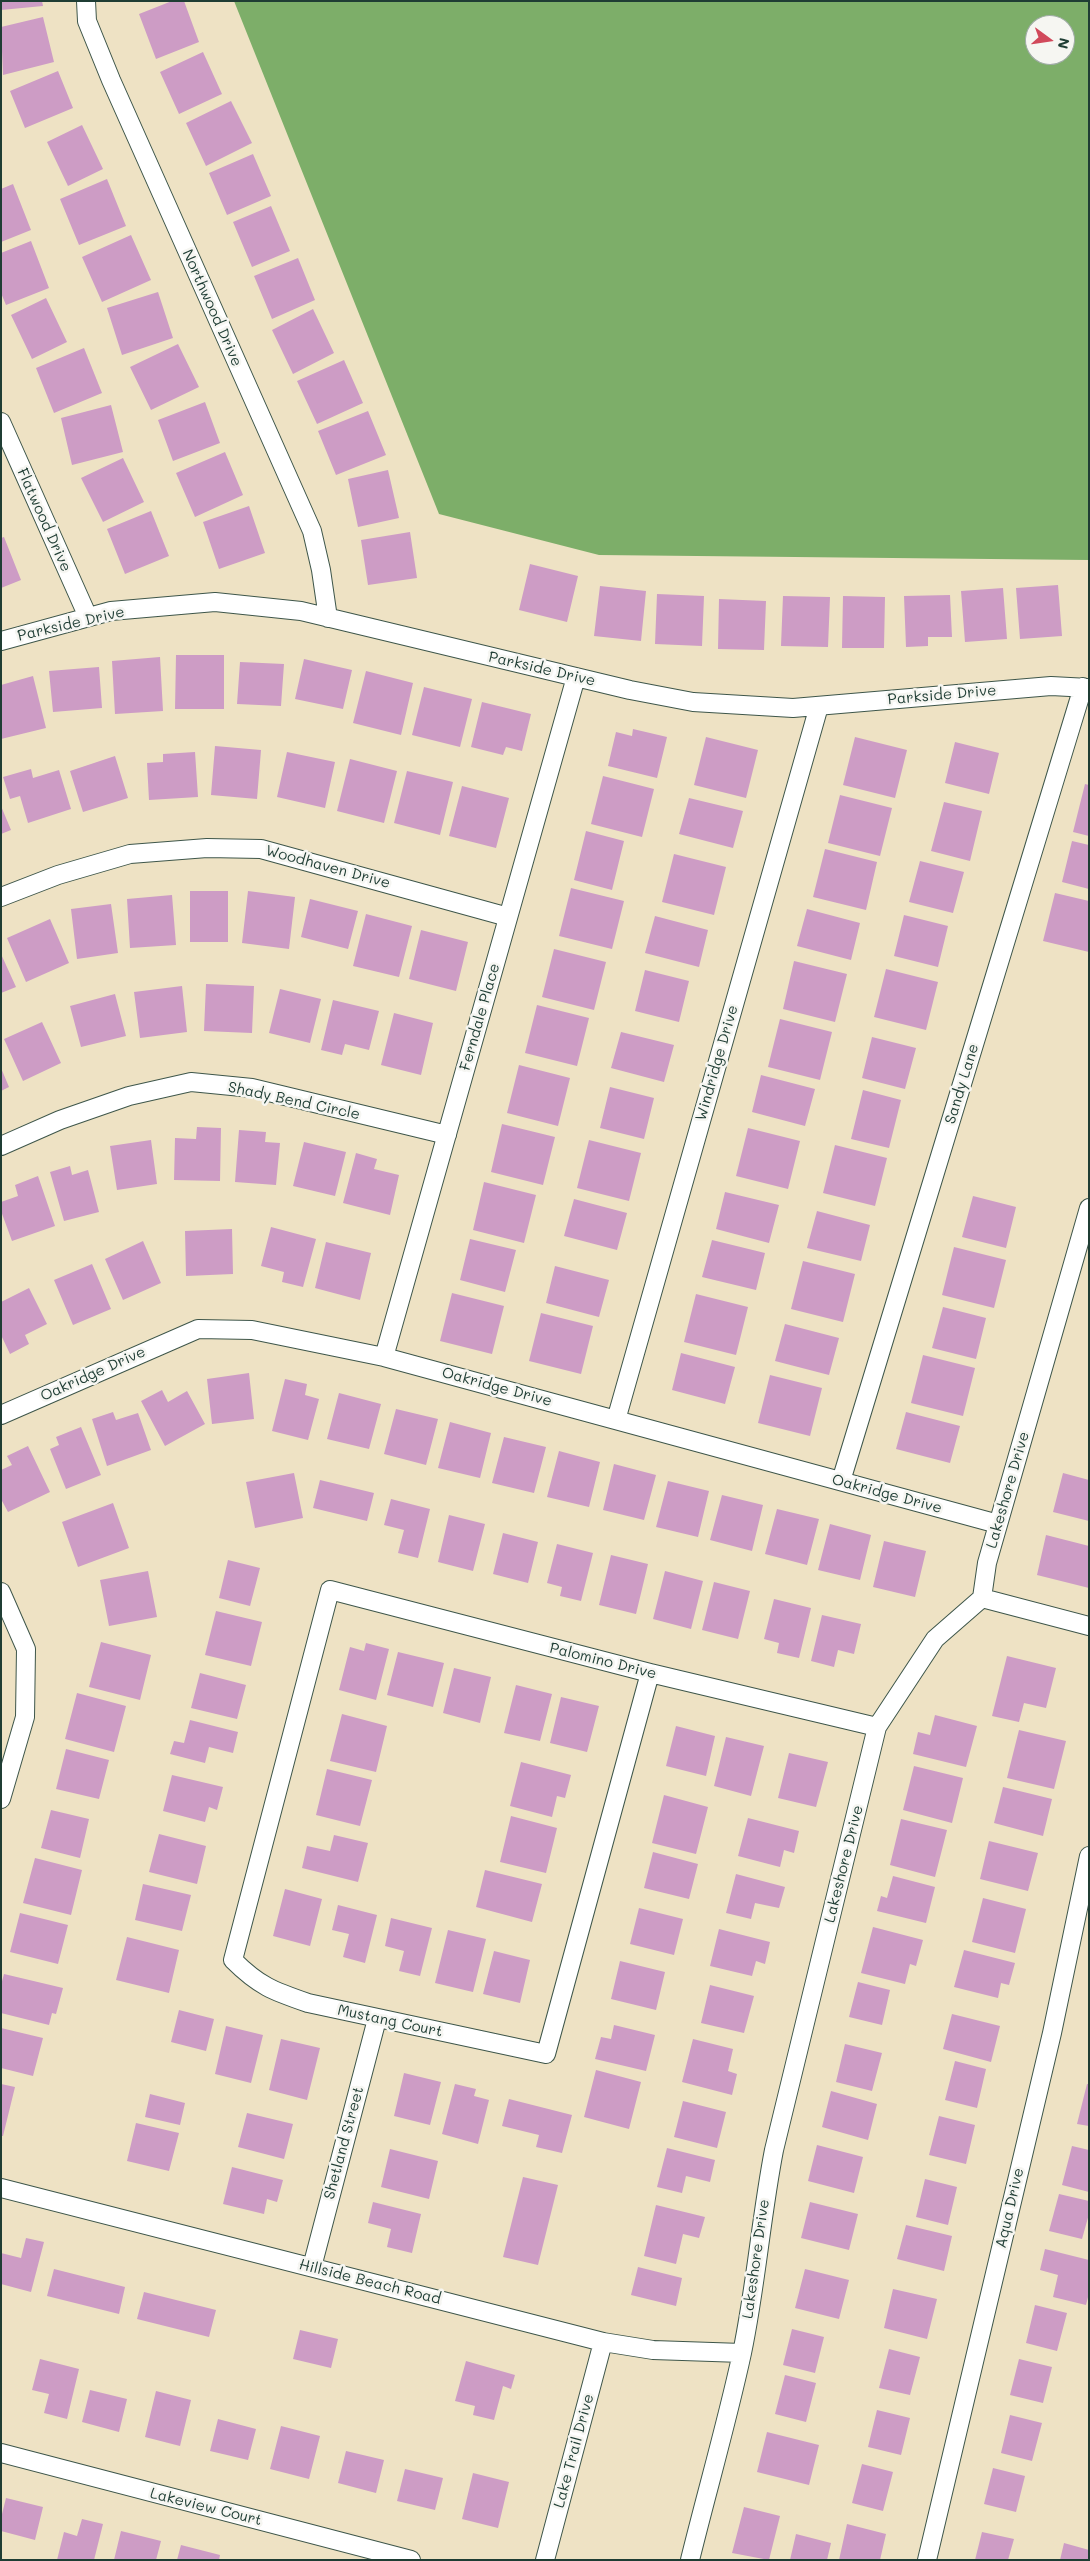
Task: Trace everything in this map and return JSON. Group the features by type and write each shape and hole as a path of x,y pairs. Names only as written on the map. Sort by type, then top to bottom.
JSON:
{"street":[{"name":"Northwood Drive","path":"86,1 87,22 111,80 312,531 321,570 328,618"},
{"name":"Flatwood Drive","path":"1,422 88,617"},
{"name":"Parkside Drive","path":"1,641 111,611 215,602 301,611 576,677 693,702 793,708 1052,686 1086,688"},
{"name":"Ferndale Place","path":"384,1357 576,677"},
{"name":"Sandy Lane","path":"841,1481 1086,688"},
{"name":"Windridge Drive","path":"616,1420 819,706"},
{"name":"Woodhaven Drive","path":"1,897 58,875 130,854 207,848 261,849 508,917"},
{"name":"Shady Bend Circle","path":"1,1146 60,1120 129,1096 191,1082 252,1088 447,1135"},
{"name":"Lakeshore Drive","path":"690,2560 742,2352 764,2203 774,2150 877,1727 935,1639 982,1598 987,1563 1089,1208"},
{"name":"Oakridge Drive","path":"1,1415 198,1329 252,1330 384,1357 998,1524"},
{"name":"Palomino Drive","path":"330,1590 650,1673 877,1727"},
{"name":"Mustang Court","path":"330,1590 233,1960 253,1980 276,1992 308,2003 546,2054 650,1673"},
{"path":"1,1592 26,1649 25,1717 1,1799"},
{"path":"982,1598 1089,1626"},
{"name":"Aqua Drive","path":"927,2560 1052,2033 1089,1856"},
{"name":"Shetland Street","path":"312,2268 377,2019"},
{"name":"Hillside Beach Road","path":"1,2188 603,2342 653,2350 742,2352"},
{"name":"Lake Trail Drive","path":"545,2560 603,2342"},
{"name":"Lakeview Court","path":"1,2453 411,2560"}],"green space":[{"path":"234,1 1089,1 1089,560 599,555 439,514"}],"building":[{"path":"1,1 42,1 43,6 1,10"},
{"path":"172,1 184,1 199,42 156,59 139,14"},
{"path":"43,17 54,62 3,75 1,27"},
{"path":"203,52 222,94 179,114 160,72"},
{"path":"58,71 73,108 25,128 10,91"},
{"path":"231,101 252,143 206,166 186,123"},
{"path":"82,125 103,169 68,186 47,142"},
{"path":"253,154 271,196 227,215 209,173"},
{"path":"107,179 126,226 79,245 60,199"},
{"path":"13,184 31,230 1,242 1,189"},
{"path":"271,206 290,251 252,267 233,222"},
{"path":"131,235 151,280 102,302 82,257"},
{"path":"31,241 49,288 6,305 1,293 1,253"},
{"path":"298,258 315,300 272,319 254,276"},
{"path":"158,292 173,338 122,355 107,308"},
{"path":"46,298 67,342 32,359 11,315"},
{"path":"313,309 334,353 293,374 272,330"},
{"path":"178,344 199,387 151,410 130,367"},
{"path":"84,348 102,393 54,413 36,368"},
{"path":"344,360 363,403 317,424 297,381"},
{"path":"205,402 220,443 173,461 158,420"},
{"path":"111,405 123,452 72,465 61,418"},
{"path":"368,411 386,455 336,475 318,431"},
{"path":"225,452 243,495 195,517 176,473"},
{"path":"123,458 144,502 103,522 81,478"},
{"path":"388,470 399,518 358,527 348,479"},
{"path":"249,506 265,553 219,569 203,522"},
{"path":"151,511 169,556 125,574 107,529"},
{"path":"410,532 417,578 368,585 361,540"},
{"path":"4,537 21,580 1,588 1,538"},
{"path":"530,564 578,576 567,622 519,610"},
{"path":"1058,585 1062,636 1020,639 1016,588"},
{"path":"600,586 646,591 641,641 594,636"},
{"path":"1003,588 1007,639 965,642 961,591"},
{"path":"657,594 704,596 702,646 655,644"},
{"path":"950,595 952,637 928,637 928,646 906,647 904,596"},
{"path":"783,596 830,597 828,647 781,646"},
{"path":"843,596 885,597 884,648 842,648"},
{"path":"719,599 766,601 764,650 718,649"},
{"path":"176,655 224,655 224,709 175,709"},
{"path":"160,657 163,711 115,714 112,661"},
{"path":"304,659 352,670 343,709 295,699"},
{"path":"240,662 284,664 281,706 237,704"},
{"path":"99,667 102,708 53,712 49,671"},
{"path":"366,671 413,683 401,735 353,723"},
{"path":"33,676 46,728 1,739 1,685"},
{"path":"424,687 472,699 460,747 412,735"},
{"path":"482,702 531,714 522,751 506,747 503,755 471,747"},
{"path":"633,729 667,737 657,778 608,766 616,732 632,736"},
{"path":"706,737 758,750 746,798 694,785"},
{"path":"855,737 907,750 895,798 843,785"},
{"path":"955,742 999,753 989,794 945,783"},
{"path":"215,746 261,750 257,799 211,795"},
{"path":"195,752 198,797 149,800 147,763 163,762 163,754"},
{"path":"287,752 335,762 325,808 277,797"},
{"path":"115,756 128,798 83,812 70,771"},
{"path":"350,759 397,771 384,823 337,811"},
{"path":"31,769 33,778 59,770 71,809 28,823 20,796 10,799 3,777"},
{"path":"407,771 453,782 440,835 394,823"},
{"path":"603,776 654,789 642,837 591,824"},
{"path":"1085,784 1089,785 1089,836 1073,832"},
{"path":"462,786 509,798 496,848 449,836"},
{"path":"840,795 892,808 880,856 828,843"},
{"path":"689,798 743,811 733,848 679,834"},
{"path":"944,802 982,811 970,861 931,851"},
{"path":"1,806 11,830 1,834"},
{"path":"586,831 624,841 612,890 574,880"},
{"path":"1072,841 1089,845 1089,889 1062,882"},
{"path":"825,849 877,862 866,910 813,897"},
{"path":"674,854 726,867 714,915 662,902"},
{"path":"920,861 964,872 953,913 909,902"},
{"path":"571,888 624,901 612,949 559,936"},
{"path":"190,891 228,891 228,942 190,942"},
{"path":"248,891 295,897 289,949 242,943"},
{"path":"1055,893 1089,901 1089,952 1043,941"},
{"path":"172,895 176,945 130,948 127,899"},
{"path":"310,899 358,911 348,949 301,937"},
{"path":"111,904 118,953 77,959 71,909"},
{"path":"807,909 860,923 851,960 797,946"},
{"path":"366,914 412,926 399,977 353,966"},
{"path":"904,915 948,926 938,967 894,956"},
{"path":"655,916 708,930 699,967 645,953"},
{"path":"50,919 69,963 26,982 7,938"},
{"path":"421,930 468,942 456,991 409,979"},
{"path":"554,949 606,962 594,1010 542,997"},
{"path":"1,954 16,987 1,993"},
{"path":"794,961 847,974 835,1022 783,1009"},
{"path":"886,969 938,982 926,1030 874,1017"},
{"path":"645,970 689,981 679,1022 635,1011"},
{"path":"206,984 254,986 252,1033 204,1031"},
{"path":"182,986 187,1032 140,1038 134,992"},
{"path":"280,989 321,999 310,1043 269,1033"},
{"path":"115,994 126,1036 81,1047 70,1006"},
{"path":"333,1000 379,1011 369,1050 345,1044 342,1055 321,1050"},
{"path":"537,1005 589,1018 577,1066 525,1053"},
{"path":"394,1013 433,1023 421,1075 381,1065"},
{"path":"780,1019 832,1032 820,1080 768,1067"},
{"path":"42,1022 61,1063 23,1081 4,1039"},
{"path":"621,1032 674,1045 664,1082 611,1068"},
{"path":"872,1037 916,1048 905,1089 862,1078"},
{"path":"519,1065 570,1078 558,1126 507,1113"},
{"path":"1,1068 9,1087 1,1091"},
{"path":"761,1075 815,1089 805,1126 752,1112"},
{"path":"610,1087 654,1098 644,1139 600,1128"},
{"path":"863,1090 901,1100 889,1148 851,1139"},
{"path":"502,1124 555,1137 543,1185 491,1172"},
{"path":"197,1127 221,1128 220,1181 174,1180 175,1138 196,1139"},
{"path":"748,1128 800,1141 788,1189 736,1176"},
{"path":"239,1130 266,1132 265,1142 280,1143 276,1185 235,1182"},
{"path":"151,1140 157,1184 117,1190 110,1146"},
{"path":"589,1140 641,1153 629,1201 577,1188"},
{"path":"304,1142 346,1152 335,1196 293,1186"},
{"path":"835,1145 887,1158 875,1206 823,1193"},
{"path":"356,1153 377,1159 374,1169 399,1175 390,1215 343,1203"},
{"path":"70,1166 72,1175 88,1170 99,1212 64,1221 50,1172"},
{"path":"38,1176 55,1226 12,1241 1,1211 1,1202 18,1196 15,1185"},
{"path":"484,1182 536,1195 524,1243 473,1230"},
{"path":"725,1192 779,1205 769,1243 716,1229"},
{"path":"973,1196 1016,1207 1006,1248 962,1237"},
{"path":"574,1199 627,1213 617,1250 564,1236"},
{"path":"817,1211 870,1225 861,1261 807,1248"},
{"path":"271,1227 316,1239 303,1287 282,1282 284,1272 261,1266"},
{"path":"232,1229 233,1274 186,1276 185,1231"},
{"path":"470,1239 516,1250 505,1292 460,1280"},
{"path":"712,1240 765,1253 756,1290 702,1277"},
{"path":"143,1241 161,1283 123,1300 105,1259"},
{"path":"326,1242 371,1253 360,1300 315,1288"},
{"path":"954,1247 1006,1260 994,1308 942,1295"},
{"path":"803,1261 855,1274 843,1322 791,1309"},
{"path":"92,1264 111,1309 73,1325 54,1280"},
{"path":"555,1266 609,1280 599,1317 546,1303"},
{"path":"29,1288 47,1324 25,1335 29,1344 10,1354 1,1335 1,1302"},
{"path":"452,1293 504,1306 492,1354 440,1341"},
{"path":"696,1294 748,1307 736,1355 684,1342"},
{"path":"943,1307 986,1318 976,1359 932,1348"},
{"path":"541,1313 593,1326 581,1374 529,1361"},
{"path":"785,1324 839,1338 829,1375 775,1361"},
{"path":"681,1353 735,1367 725,1404 672,1390"},
{"path":"923,1355 975,1368 963,1416 911,1403"},
{"path":"249,1373 254,1419 212,1424 207,1379"},
{"path":"770,1375 822,1388 810,1436 758,1423"},
{"path":"285,1379 307,1384 305,1395 319,1399 308,1440 272,1431"},
{"path":"162,1390 168,1402 187,1391 205,1424 165,1446 141,1401"},
{"path":"339,1393 381,1404 369,1449 327,1439"},
{"path":"396,1409 438,1419 426,1465 384,1454"},
{"path":"113,1412 116,1420 138,1413 151,1450 107,1466 92,1419"},
{"path":"906,1412 960,1426 950,1463 896,1449"},
{"path":"450,1422 491,1433 480,1478 438,1468"},
{"path":"81,1427 101,1475 66,1489 50,1449 59,1445 56,1437"},
{"path":"504,1437 546,1447 534,1493 492,1483"},
{"path":"28,1446 50,1492 8,1512 1,1499 1,1470 12,1465 7,1456"},
{"path":"559,1451 600,1462 589,1507 547,1497"},
{"path":"614,1464 656,1475 644,1520 603,1510"},
{"path":"294,1473 303,1518 255,1528 246,1482"},
{"path":"1063,1473 1089,1480 1089,1521 1053,1512"},
{"path":"320,1480 374,1493 367,1521 313,1508"},
{"path":"668,1481 709,1491 698,1537 656,1527"},
{"path":"722,1495 763,1505 752,1551 710,1540"},
{"path":"391,1499 430,1509 418,1558 398,1553 404,1530 384,1525"},
{"path":"113,1503 129,1548 78,1567 62,1522"},
{"path":"777,1509 819,1519 807,1565 765,1554"},
{"path":"449,1515 485,1524 473,1571 438,1562"},
{"path":"830,1524 871,1535 860,1580 818,1570"},
{"path":"503,1533 538,1542 528,1583 493,1574"},
{"path":"1046,1535 1089,1546 1089,1588 1037,1575"},
{"path":"884,1541 926,1551 915,1597 873,1587"},
{"path":"557,1544 593,1553 581,1601 560,1596 562,1587 547,1583"},
{"path":"611,1555 648,1564 636,1614 599,1605"},
{"path":"228,1560 260,1568 250,1606 219,1598"},
{"path":"148,1571 157,1617 109,1626 100,1580"},
{"path":"665,1571 703,1581 691,1629 653,1619"},
{"path":"714,1582 750,1591 738,1639 702,1630"},
{"path":"774,1599 811,1608 799,1658 777,1653 779,1643 764,1639"},
{"path":"216,1611 262,1622 251,1666 205,1655"},
{"path":"822,1615 861,1624 854,1654 838,1650 834,1667 811,1661"},
{"path":"101,1642 151,1655 140,1700 89,1687"},
{"path":"366,1643 389,1649 376,1700 339,1690 350,1647 364,1651"},
{"path":"398,1652 444,1663 433,1707 387,1695"},
{"path":"1007,1656 1056,1668 1046,1708 1024,1703 1019,1722 992,1716"},
{"path":"454,1668 491,1677 480,1723 443,1713"},
{"path":"200,1673 246,1685 237,1719 191,1708"},
{"path":"516,1685 552,1694 540,1741 504,1733"},
{"path":"77,1693 126,1706 114,1752 65,1739"},
{"path":"561,1697 599,1706 587,1752 550,1743"},
{"path":"342,1714 387,1726 376,1772 330,1761"},
{"path":"935,1715 977,1726 966,1767 913,1754 918,1732 930,1735"},
{"path":"190,1720 238,1732 233,1753 209,1747 205,1763 170,1754 174,1741 184,1743"},
{"path":"676,1726 715,1736 706,1776 666,1766"},
{"path":"1019,1730 1066,1741 1054,1789 1007,1778"},
{"path":"726,1737 764,1746 751,1796 714,1786"},
{"path":"66,1749 109,1760 99,1799 56,1789"},
{"path":"789,1753 828,1762 816,1807 778,1798"},
{"path":"521,1762 571,1775 565,1798 557,1796 552,1817 510,1806"},
{"path":"914,1766 963,1778 952,1823 903,1810"},
{"path":"327,1769 372,1780 360,1826 316,1815"},
{"path":"172,1775 223,1787 217,1810 209,1807 205,1822 163,1811"},
{"path":"1003,1787 1052,1799 1043,1836 994,1823"},
{"path":"664,1795 708,1807 696,1854 652,1843"},
{"path":"51,1810 89,1819 80,1858 41,1848"},
{"path":"511,1816 557,1828 546,1873 500,1862"},
{"path":"748,1818 799,1831 794,1853 784,1850 780,1867 738,1856"},
{"path":"901,1819 947,1830 935,1877 890,1865"},
{"path":"159,1834 206,1846 197,1884 149,1872"},
{"path":"334,1835 368,1843 358,1882 302,1868 307,1846 330,1851"},
{"path":"989,1841 1038,1853 1028,1891 980,1879"},
{"path":"653,1852 698,1864 689,1899 644,1888"},
{"path":"35,1858 82,1870 71,1915 23,1903"},
{"path":"485,1870 542,1884 532,1922 476,1907"},
{"path":"736,1874 785,1887 779,1908 755,1903 751,1919 726,1913"},
{"path":"893,1876 935,1887 926,1923 877,1911 881,1896 887,1898"},
{"path":"143,1884 191,1895 182,1931 135,1920"},
{"path":"285,1889 322,1899 310,1946 273,1936"},
{"path":"983,1898 1026,1909 1015,1953 972,1942"},
{"path":"338,1905 377,1915 365,1963 343,1957 349,1934 332,1930"},
{"path":"639,1908 683,1919 674,1955 630,1944"},
{"path":"20,1913 68,1925 58,1964 10,1952"},
{"path":"391,1918 432,1928 420,1976 399,1971 404,1951 385,1946"},
{"path":"873,1927 923,1940 916,1966 910,1964 905,1984 861,1973"},
{"path":"719,1929 770,1942 765,1964 756,1961 752,1976 710,1966"},
{"path":"448,1930 486,1939 473,1992 435,1983"},
{"path":"127,1937 179,1950 169,1993 116,1980"},
{"path":"964,1950 1015,1963 1009,1985 1001,1983 998,1998 954,1987"},
{"path":"494,1951 530,1960 520,2003 483,1994"},
{"path":"620,1961 665,1972 656,2010 611,1999"},
{"path":"4,1974 63,1988 56,2014 52,2013 49,2025 1,2013 1,1985"},
{"path":"858,1982 890,1990 882,2025 849,2017"},
{"path":"710,1985 754,1996 744,2033 701,2023"},
{"path":"179,2010 214,2019 206,2051 171,2042"},
{"path":"952,2014 1000,2026 991,2062 943,2049"},
{"path":"614,2025 655,2035 646,2071 595,2059 601,2037 611,2039"},
{"path":"226,2026 263,2035 251,2083 215,2074"},
{"path":"1,2028 43,2038 33,2076 1,2068"},
{"path":"281,2039 320,2048 307,2100 269,2090"},
{"path":"693,2039 733,2049 728,2071 737,2074 732,2095 682,2082"},
{"path":"845,2044 882,2053 872,2091 836,2082"},
{"path":"955,2061 986,2069 977,2108 945,2100"},
{"path":"596,2070 641,2082 629,2129 584,2117"},
{"path":"404,2073 441,2082 430,2125 394,2116"},
{"path":"1,2084 15,2087 3,2136 1,2136"},
{"path":"455,2084 476,2089 474,2096 489,2100 478,2144 442,2134"},
{"path":"1087,2084 1089,2084 1089,2126 1077,2124"},
{"path":"831,2091 877,2104 868,2140 822,2127"},
{"path":"150,2094 185,2103 180,2125 145,2117"},
{"path":"509,2099 572,2115 562,2153 536,2147 539,2135 502,2126"},
{"path":"683,2101 726,2112 717,2148 674,2137"},
{"path":"247,2113 293,2124 284,2159 238,2147"},
{"path":"939,2116 975,2125 966,2164 929,2155"},
{"path":"136,2123 179,2133 169,2171 127,2161"},
{"path":"817,2145 863,2157 854,2193 808,2181"},
{"path":"1072,2146 1089,2150 1089,2192 1062,2185"},
{"path":"667,2148 715,2160 710,2182 686,2176 682,2193 657,2187"},
{"path":"390,2149 438,2161 429,2199 381,2187"},
{"path":"232,2167 283,2180 277,2202 267,2199 264,2214 223,2204"},
{"path":"523,2177 558,2185 538,2265 503,2257"},
{"path":"925,2179 957,2187 948,2225 916,2217"},
{"path":"1059,2194 1089,2201 1089,2214 1082,2239 1049,2231"},
{"path":"373,2202 421,2214 412,2253 387,2247 391,2229 368,2223"},
{"path":"810,2202 858,2214 849,2250 801,2238"},
{"path":"656,2205 705,2217 699,2238 683,2234 676,2264 644,2256"},
{"path":"906,2225 952,2236 944,2271 897,2259"},
{"path":"26,2238 44,2242 31,2292 1,2284 1,2253 21,2258"},
{"path":"1045,2249 1089,2260 1089,2293 1086,2305 1053,2297 1058,2275 1040,2270"},
{"path":"638,2267 682,2278 676,2306 631,2295"},
{"path":"54,2269 125,2287 119,2314 47,2296"},
{"path":"805,2269 849,2280 839,2319 795,2308"},
{"path":"893,2289 937,2299 927,2339 884,2328"},
{"path":"144,2292 216,2310 209,2337 137,2319"},
{"path":"1035,2305 1067,2313 1057,2351 1026,2343"},
{"path":"792,2329 824,2337 815,2373 783,2365"},
{"path":"300,2330 338,2339 331,2368 293,2359"},
{"path":"889,2349 920,2357 910,2395 879,2388"},
{"path":"40,2359 79,2369 67,2419 44,2413 49,2394 32,2390"},
{"path":"1019,2359 1052,2367 1043,2403 1010,2395"},
{"path":"466,2361 515,2375 511,2389 503,2386 494,2420 473,2415 475,2406 455,2401"},
{"path":"785,2375 816,2383 806,2422 775,2414"},
{"path":"90,2390 127,2399 119,2432 82,2422"},
{"path":"156,2391 191,2400 180,2446 145,2437"},
{"path":"877,2410 910,2418 901,2455 868,2447"},
{"path":"1010,2415 1042,2423 1032,2461 1001,2453"},
{"path":"218,2419 256,2429 248,2460 210,2451"},
{"path":"281,2426 320,2436 309,2479 270,2469"},
{"path":"767,2432 819,2445 809,2485 757,2472"},
{"path":"346,2451 384,2460 376,2493 338,2483"},
{"path":"862,2464 893,2472 883,2511 852,2503"},
{"path":"993,2468 1025,2476 1016,2512 984,2504"},
{"path":"405,2469 443,2478 435,2510 397,2501"},
{"path":"473,2473 509,2482 498,2528 462,2519"},
{"path":"6,2498 43,2507 35,2540 1,2531 1,2518"},
{"path":"744,2507 780,2516 769,2560 732,2553"},
{"path":"82,2519 103,2524 94,2560 57,2560 64,2532 77,2536"},
{"path":"847,2524 886,2534 880,2560 839,2560"},
{"path":"121,2531 161,2541 156,2560 114,2560"},
{"path":"982,2532 1014,2539 1008,2560 975,2560"},
{"path":"796,2534 831,2543 827,2560 790,2560"},
{"path":"1064,2543 1089,2550 1089,2560 1060,2560"},
{"path":"181,2545 220,2555 219,2560 177,2560"}]}
